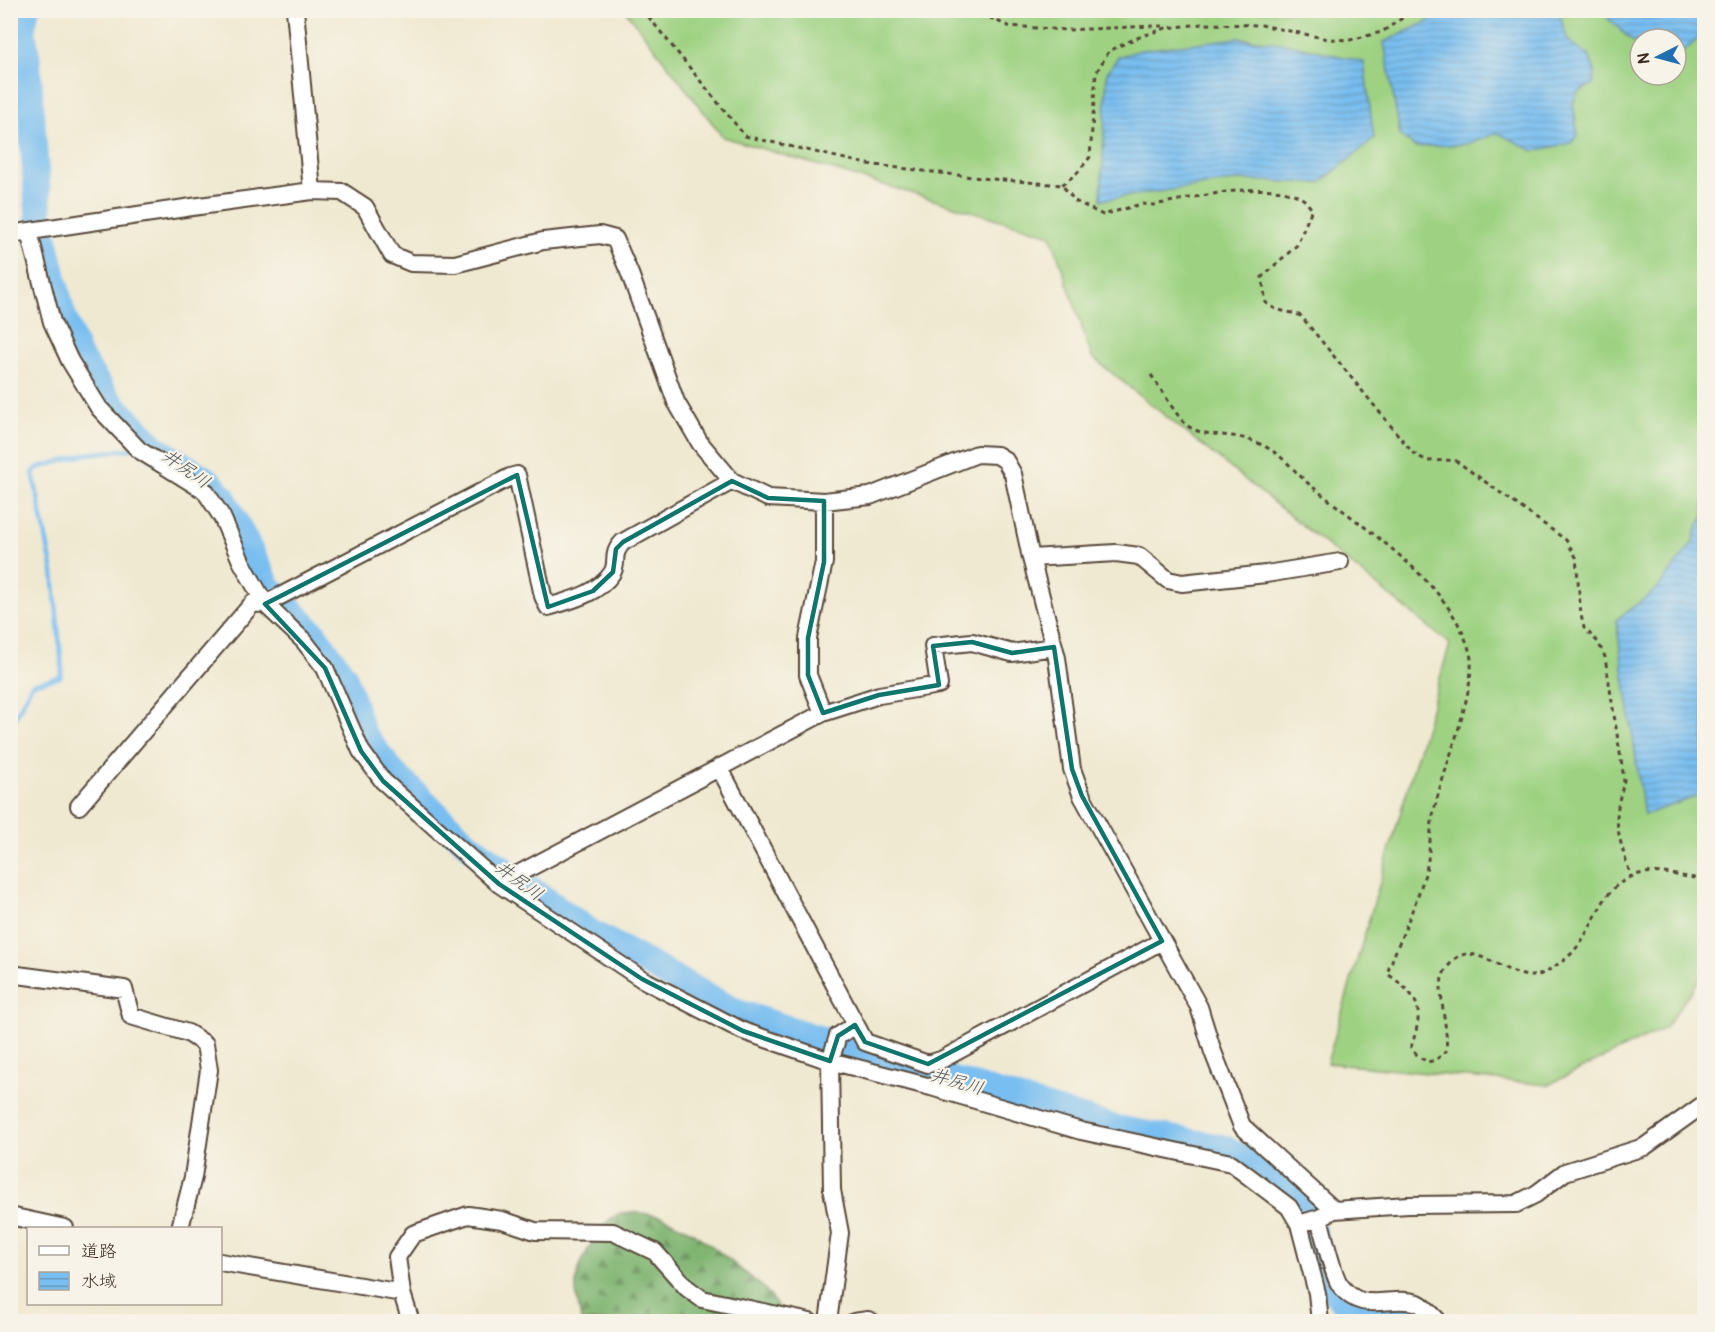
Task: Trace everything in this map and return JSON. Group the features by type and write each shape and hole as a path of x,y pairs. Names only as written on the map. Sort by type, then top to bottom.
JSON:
{"street":[{"path":"295,10 312,191"},
{"path":"10,234 312,191 342,192 365,207 392,255 411,263 455,264 543,241 600,235 615,239 676,402 700,443 732,481 768,498 824,501 870,496 977,454 997,455 1005,460 1013,474 1031,558 1057,658 1072,769 1082,796 1199,1007 1213,1052 1242,1126 1315,1218 1339,1284 1354,1298 1370,1303 1403,1301 1419,1303 1439,1322"},
{"path":"38,230 52,322 70,361 99,408 139,450 205,491 222,517 241,561 265,604 304,641 325,668 361,751 383,781 499,884 642,979 744,1031 830,1061 931,1087 1081,1131 1231,1163 1289,1207 1315,1218 1407,1205 1516,1204 1536,1194 1565,1172 1644,1147 1704,1104"},
{"path":"79,806 252,603 265,604 517,475 543,596 548,607 593,591 613,572 616,549 623,542 732,481"},
{"path":"823,713 808,675 808,639 824,562 824,501"},
{"path":"1031,558 1116,553 1139,556 1168,580 1182,583 1266,574 1340,562"},
{"path":"499,884 823,713 879,695 939,685 933,646 972,642 1012,653 1054,646"},
{"path":"719,767 865,1042 928,1064 941,1060 1162,941"},
{"path":"10,974 124,989 131,1017 188,1033 205,1044 209,1070 194,1177 180,1227"},
{"path":"828,1322 840,1233 832,1190 830,1061 838,1036 855,1025"},
{"path":"411,1322 402,1293 397,1257 413,1234 468,1215 502,1220 535,1231 613,1232 655,1252 687,1288 702,1299 810,1322"},
{"path":"10,1216 60,1227"},
{"path":"1315,1218 1320,1322"},
{"path":"222,1262 402,1293"},
{"path":"854,1322 868,1320 873,1322"}],"path":[{"path":"643,10 745,136 867,164 1062,185 1078,172 1089,157 1096,73 1109,51 1134,39 1167,28 1202,24 1261,25 1328,39 1350,40 1382,32 1414,10"},
{"path":"973,10 1008,26 1067,30 1153,26 1167,28"},
{"path":"1062,185 1075,201 1103,215 1142,204 1153,205 1253,189 1283,190 1304,199 1312,209 1297,245 1262,277 1266,303 1275,310 1289,311 1301,316 1413,453 1427,461 1455,460 1566,540 1576,557 1584,628 1598,642 1605,657 1624,779 1618,807 1619,829 1631,877"},
{"path":"1151,375 1173,408 1189,426 1209,434 1235,436 1258,442 1284,459 1306,482 1347,512 1431,585 1451,610 1460,628 1470,654 1471,670 1467,695 1434,810 1425,873 1388,971 1389,975 1411,991 1416,1001 1418,1018 1411,1047 1417,1055 1427,1062 1436,1060 1446,1051 1448,1040 1442,977 1454,959 1464,954 1480,956 1514,973 1537,976 1562,962 1588,934 1604,901 1617,885 1640,873 1704,879"}],"highlighted area":[{"path":"517,475 548,607 593,591 613,572 616,549 623,542 732,481 768,498 824,501 824,562 808,638 808,675 823,713 879,695 939,685 933,646 972,642 1012,653 1054,647 1072,769 1082,796 1162,941 928,1064 865,1042 855,1025 838,1036 830,1061 743,1031 642,979 499,884 383,781 361,751 325,668 265,604"}],"green space":[{"path":"626,11 1704,11 1704,973 1665,1028 1548,1085 1327,1063 1450,644 1092,357 1051,235 723,137"},
{"path":"637,1212 663,1217 689,1230 712,1246 765,1289 788,1321 581,1321 576,1284 585,1256 597,1235 611,1219 620,1213"}],"water":[{"path":"1450,11 1559,11 1567,38 1575,47 1589,55 1595,71 1593,84 1577,93 1573,104 1578,135 1571,143 1534,151 1498,133 1467,144 1415,147 1400,135 1384,42"},
{"path":"1600,11 1704,11 1704,33 1688,48 1688,27 1628,27 1628,37"},
{"path":"1238,38 1289,44 1364,62 1374,139 1320,183 1241,180 1101,200 1107,73 1118,57 1141,50"},
{"path":"1704,517 1704,794 1644,815 1616,620 1657,589 1692,544"}],"waterway":[{"name":"井尻川","path":"26,10 22,29 27,58 39,216 61,310 77,354 109,401 154,447 209,482 223,498 269,588 314,634 344,677 362,733 392,772 468,844 590,932 736,1012 894,1063 1114,1128 1224,1148 1268,1171 1304,1203 1331,1288 1347,1305 1376,1312 1409,1313 1422,1322"},
{"path":"10,728 32,684 60,677 62,669 53,572 33,473 37,468 87,454 131,449"}]}
